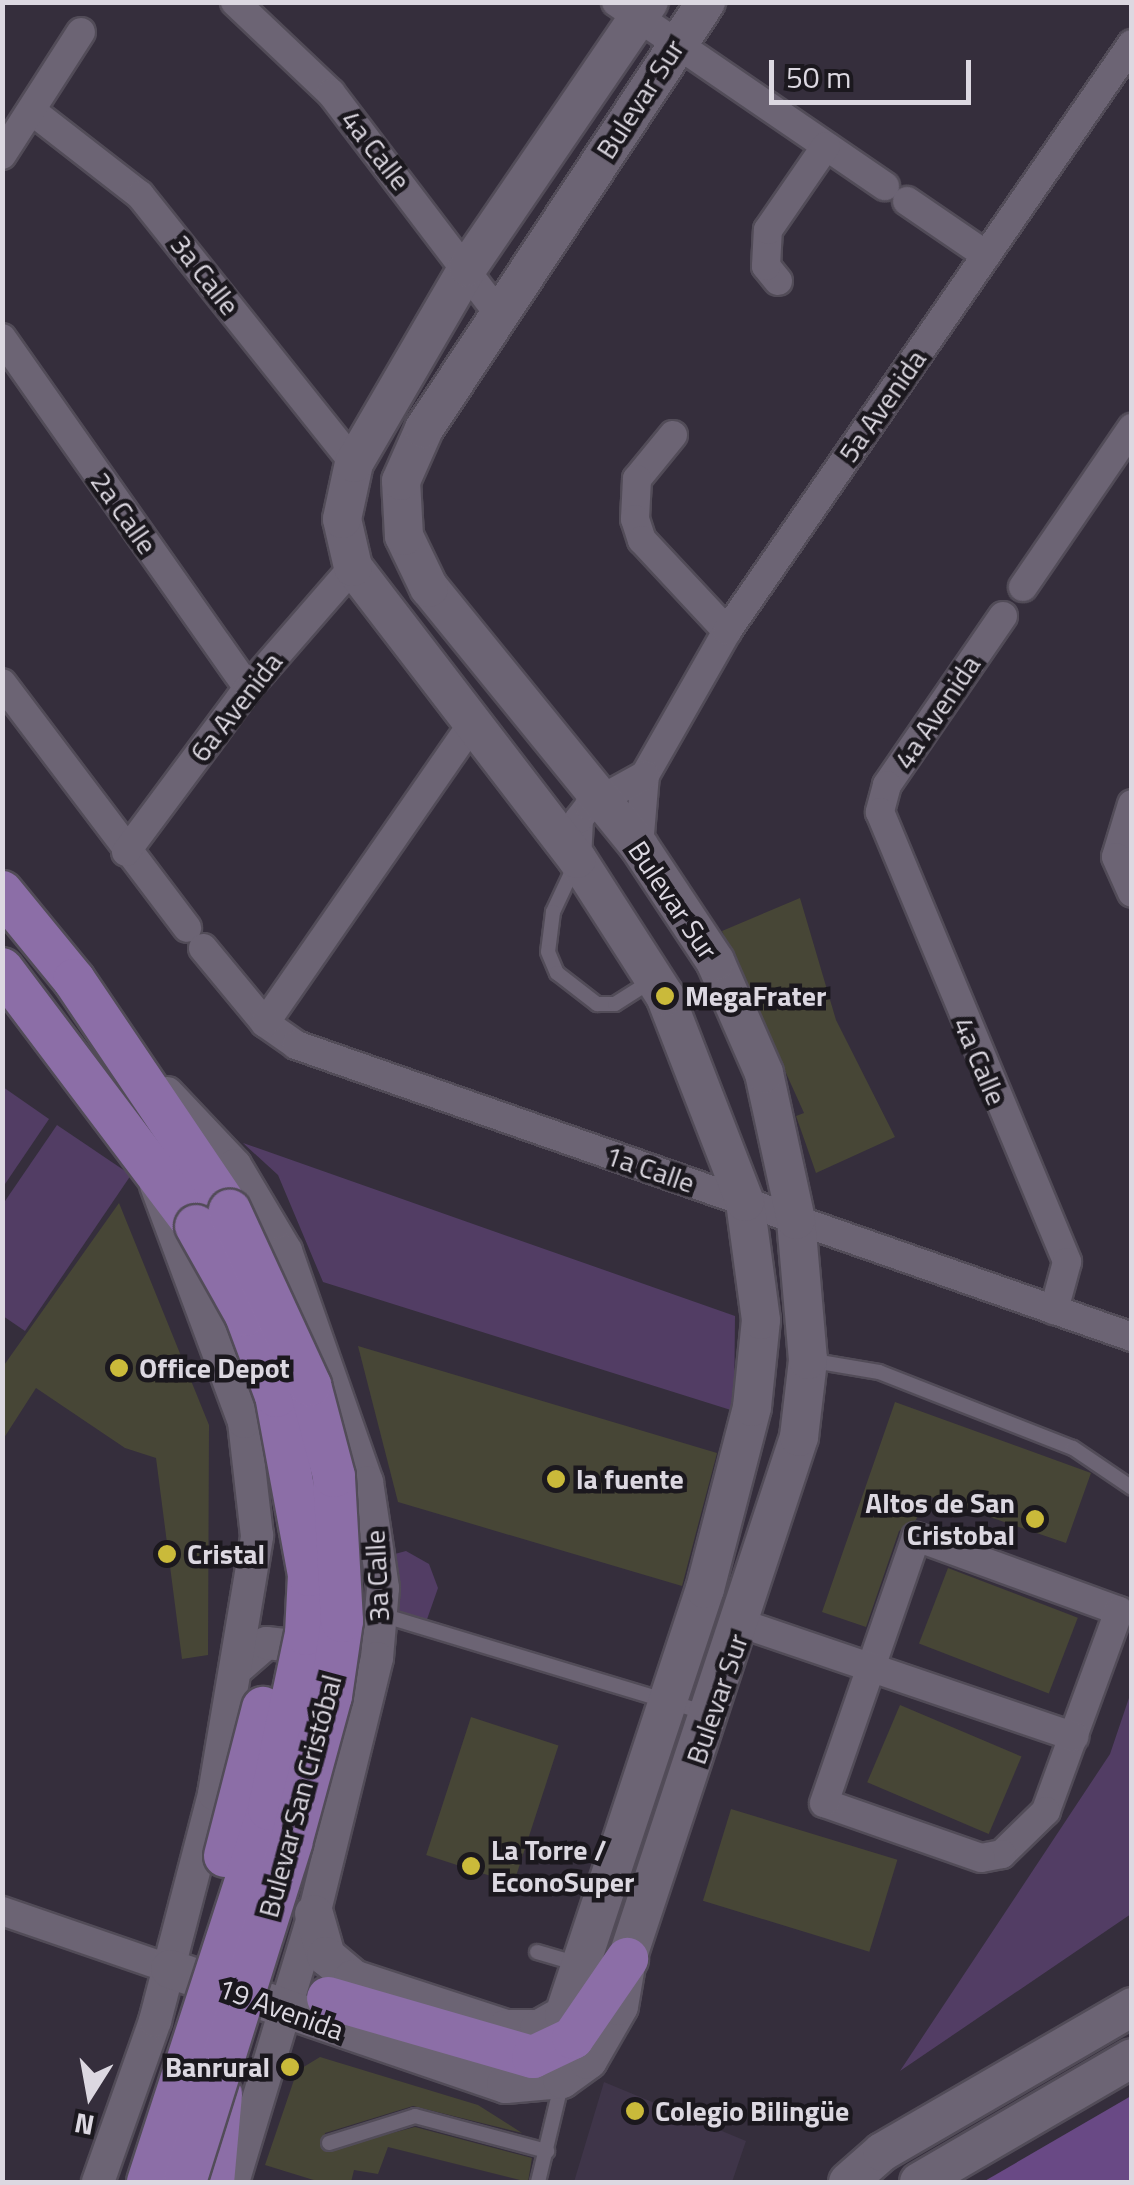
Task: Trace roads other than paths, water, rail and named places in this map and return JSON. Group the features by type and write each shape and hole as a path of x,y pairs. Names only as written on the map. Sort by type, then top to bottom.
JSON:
{"main road":[{"name":"Bulevar Sur","path":"562,2078 604,2038 627,1959 743,1624 799,1437 808,1360 796,1220 764,1073 716,961 639,846 429,588 404,536 401,482 416,446 499,314 706,2"},
{"name":"Bulevar Sur","path":"584,1966 670,1701 752,1407 761,1320 745,1202 654,979 577,859 353,567 342,518 354,463 468,267 634,8"},
{"name":"Bulevar San Cristóbal","path":"2,892 108,1030 310,1384 334,1476 342,1622 321,1732 185,2182"},
{"name":"Bulevar San Cristóbal","path":"2,969 148,1162 213,1219 276,1396 296,1485 308,1595 270,1809 148,2182"},
{"path":"225,1856 269,1684 296,1485"},
{"name":"19 Avenida","path":"314,1914 326,1956 353,1979 506,2029 539,2029 564,2015 584,1966"},
{"path":"328,1998 533,2057 574,2038 627,1959"},
{"name":"19 Avenida","path":"170,1969 284,2012 506,2084 562,2078"},
{"path":"848,2182 882,2152 1132,2007"},
{"path":"919,2182 1132,2058"},
{"path":"212,2182 223,2066"}],"street":[{"name":"4a Calle","path":"235,2 331,93 468,267 499,314"},
{"path":"634,8 676,43 986,255"},
{"path":"2,155 81,32"},
{"name":"5a Avenida","path":"639,846 644,776 726,631 1132,44"},
{"name":"3a Calle","path":"32,111 140,194 354,463"},
{"path":"778,281 766,266 768,230 826,146"},
{"name":"2a Calle","path":"2,338 248,688"},
{"path":"1023,587 1132,428"},
{"path":"673,435 638,479 635,519 642,540 726,631"},
{"name":"6a Avenida","path":"126,852 248,688 353,567"},
{"name":"4a Avenida","path":"880,812 887,784 1003,616"},
{"name":"1a Calle","path":"2,683 126,852 195,938 265,1023 296,1045 1132,1337"},
{"path":"265,1023 472,724"},
{"path":"577,859 578,819 600,797 644,776"},
{"path":"1132,804 1118,833 1116,856 1132,893"},
{"name":"4a Calle","path":"880,812 1067,1262 1054,1310"},
{"name":"3a Calle","path":"108,1030 236,1165 286,1251 367,1482 381,1615 377,1658 314,1914 233,2182"},
{"path":"98,2182 170,1969 240,1666 257,1536 254,1468 230,1373 148,1162"},
{"path":"916,1537 1119,1612 1046,1811 1002,1854 981,1858 824,1804 871,1667 916,1537"},
{"path":"743,1624 1074,1737"},
{"path":"240,1666 266,1643 377,1658"},
{"name":"19 Avenida","path":"2,1912 170,1969"}],"lane":[{"path":"577,859 552,912 548,952 557,973 597,1004 615,1004 654,979"},
{"path":"808,1360 878,1372 1073,1448 1132,1488"},
{"path":"381,1615 712,1714"},
{"path":"536,1952 584,1966"},
{"path":"538,2182 562,2078"},
{"path":"329,2144 415,2116 547,2150"}],"place":[{"name":"MegaFrater","path":"665,996"},
{"name":"Office Depot","path":"119,1368"},
{"name":"la fuente","path":"556,1479"},
{"name":"Altos de San Cristobal","path":"1035,1519"},
{"name":"Cristal","path":"167,1554"},
{"name":"La Torre / EconoSuper","path":"471,1866"},
{"name":"Banrural","path":"290,2067"},
{"name":"Colegio Bilingüe","path":"635,2111"}]}
